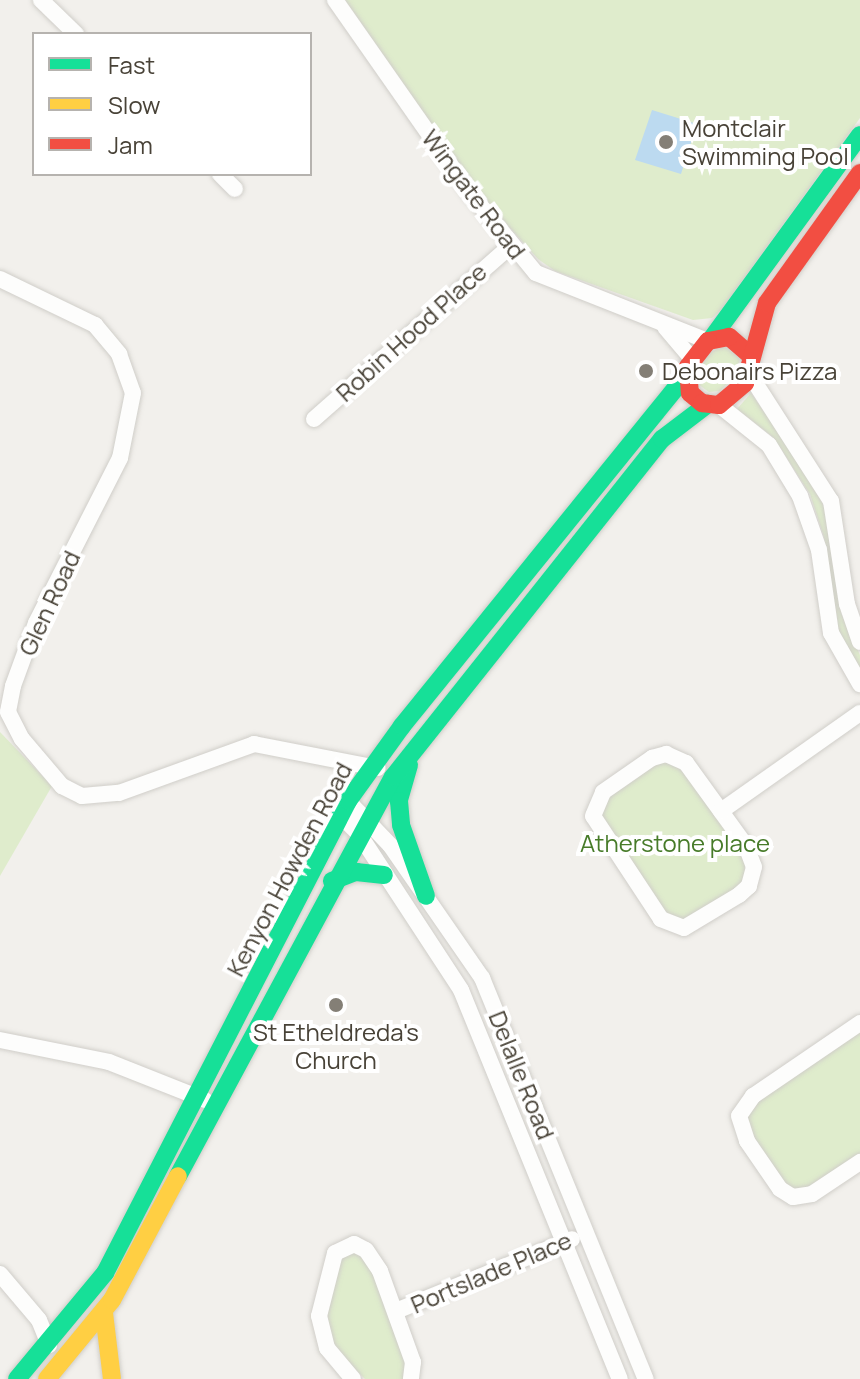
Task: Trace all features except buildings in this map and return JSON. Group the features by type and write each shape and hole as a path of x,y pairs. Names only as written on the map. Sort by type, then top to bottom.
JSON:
{"street":[{"path":"41,0 74,32"},
{"name":"Wingate Road","path":"335,0 510,246 546,280 710,340"},
{"path":"856,147 688,368 690,393 714,405 769,445 800,496 819,550 831,633 860,684"},
{"path":"860,173 761,316 750,355 750,375 831,501 847,604 860,642"},
{"path":"222,176 235,189"},
{"name":"Robin Hood Place","path":"314,419 510,246"},
{"path":"760,272 780,285"},
{"name":"Glen Road","path":"0,279 95,325 119,354 133,393 120,458 36,623 13,686 8,712 22,739 62,786 82,796 119,793 254,744 372,765 398,783"},
{"name":"Wingate Road","path":"663,324 688,368"},
{"path":"710,340 737,340 750,355"},
{"name":"Kenyon Howden Road","path":"17,1379 49,1345 105,1273 344,808 372,765 688,368"},
{"path":"714,405 750,375"},
{"name":"Kenyon Howden Road","path":"47,1379 104,1313 218,1106 332,881 363,826 398,783 413,751 662,439 714,405"},
{"path":"721,811 860,713"},
{"path":"666,754 686,763 721,811 752,858 753,876 739,895 684,928 661,919 593,816 603,792 652,758 666,754"},
{"path":"398,783 401,825 423,877 426,896"},
{"name":"Delalle Road","path":"344,808 426,896 482,978 646,1379"},
{"name":"Delalle Road","path":"363,826 384,875 461,990 620,1379"},
{"path":"332,881 356,872 384,875"},
{"path":"860,1023 753,1096 739,1116 747,1141 780,1189 793,1197 812,1194 860,1162"},
{"path":"0,1040 109,1062 218,1106"},
{"name":"Portslade Place","path":"396,1311 586,1233"},
{"name":"Portslade Place","path":"353,1379 327,1348 319,1316 325,1279 340,1248 358,1245 373,1257 396,1311 413,1362 411,1379"},
{"path":"0,1274 39,1320 49,1345 75,1379"},
{"path":"104,1313 112,1379"},
{"path":"39,1320 62,1329 105,1379"}],"green space":[{"path":"345,0 860,0 860,118 721,310 712,318 693,320 555,271 538,259 480,194"},
{"path":"724,346 740,358 736,374 720,391 709,392 699,385 699,369 709,353"},
{"path":"751,393 818,491 829,522 841,613 860,655 860,674 837,628 824,537 810,494 774,438 737,409"},
{"path":"0,732 52,786 0,876"},
{"name":"Atherstone place","path":"676,760 749,863 748,880 692,922 669,920 599,816 604,801 657,764"},
{"path":"860,1030 860,1155 810,1189 796,1191 785,1185 747,1129 747,1115 760,1099"},
{"path":"349,1252 365,1254 409,1364 407,1379 365,1379 336,1351 325,1317 339,1261"}],"water":[{"name":"Montclair Swimming Pool","path":"652,110 697,124 681,174 635,160"}],"traffic: fast":[{"path":"712,338 860,135"},
{"path":"17,1379 105,1273 348,801 402,726 685,376"},
{"path":"178,1176 393,777 662,439 708,404"},
{"path":"409,765 399,801 401,825 426,896"},
{"path":"332,881 356,872 384,875"}],"traffic: slow":[{"path":"47,1379 112,1300 178,1176"},
{"path":"104,1313 112,1379"}],"traffic: jam":[{"path":"750,355 729,337 708,341 688,367 690,393 702,403 719,405 745,383 767,303 860,173"}],"place":[{"name":"Montclair Swimming Pool","path":"666,142"},
{"name":"Debonairs Pizza","path":"646,371"},
{"name":"St Etheldreda's Church","path":"336,1005"}]}
